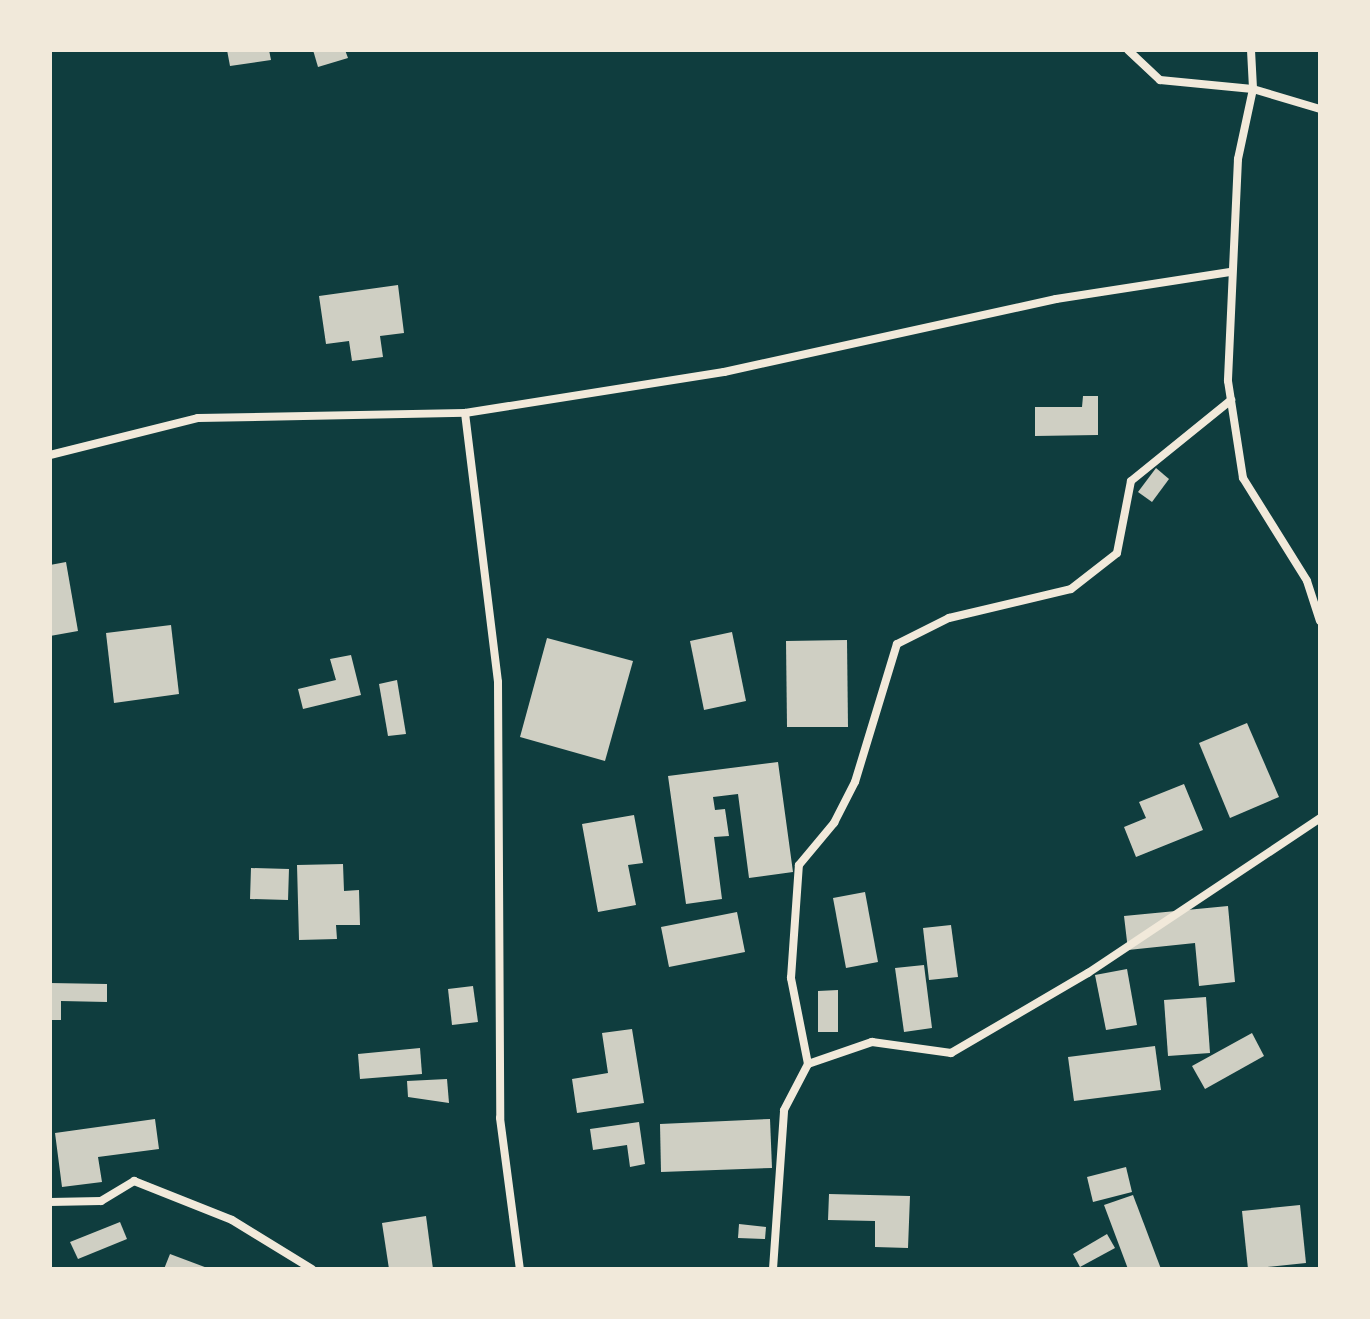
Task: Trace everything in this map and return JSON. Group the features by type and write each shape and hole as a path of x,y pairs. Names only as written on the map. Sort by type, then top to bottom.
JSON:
{"street":[{"path":"1128,50 1160,80 1253,89 1320,109"},
{"path":"1251,50 1253,89 1238,159 1230,272 1231,400 1243,478 1307,581 1320,621"},
{"path":"50,455 198,418 465,413 724,372 1056,299 1230,272"},
{"path":"773,1269 784,1110 808,1064 791,978 799,865 834,823 855,782 897,644 949,618 1071,589 1117,553 1131,481 1231,400"},
{"path":"465,413 498,682 500,1118 520,1269"},
{"path":"808,1064 872,1042 951,1053 1088,973 1320,818"},
{"path":"50,1202 101,1201 134,1181 232,1220 312,1269"}],"building":[{"path":"227,50 269,50 271,60 230,66"},
{"path":"313,50 345,50 348,58 318,67"},
{"path":"398,285 404,333 380,336 383,357 352,361 349,341 326,344 319,296"},
{"path":"1083,396 1098,396 1098,435 1035,436 1035,407 1082,407"},
{"path":"1156,468 1169,479 1152,502 1138,492"},
{"path":"66,562 78,631 50,636 50,565"},
{"path":"171,625 179,694 114,703 106,633"},
{"path":"732,632 746,701 704,710 690,641"},
{"path":"547,638 633,661 605,761 520,737"},
{"path":"847,640 848,727 787,727 786,641"},
{"path":"351,655 361,695 303,709 298,689 336,680 330,659"},
{"path":"397,680 406,734 388,736 379,684"},
{"path":"1247,723 1279,797 1230,818 1199,743"},
{"path":"778,762 793,872 749,878 738,794 713,797 715,810 725,809 729,836 714,837 722,899 686,904 668,776"},
{"path":"1184,784 1203,830 1136,857 1124,827 1146,818 1139,802"},
{"path":"634,815 643,863 628,865 636,905 598,912 582,824"},
{"path":"343,864 344,891 359,890 360,925 336,925 337,939 299,940 297,865"},
{"path":"251,868 289,869 288,900 250,899"},
{"path":"865,892 878,962 846,968 833,898"},
{"path":"1228,906 1235,982 1199,986 1195,943 1128,950 1124,916"},
{"path":"737,912 745,952 669,967 661,927"},
{"path":"951,925 958,977 929,980 923,928"},
{"path":"924,965 932,1028 904,1032 895,968"},
{"path":"1127,969 1137,1025 1106,1030 1095,975"},
{"path":"50,983 107,984 107,1002 61,1001 61,1020 50,1020"},
{"path":"473,986 478,1022 452,1025 448,989"},
{"path":"838,990 838,1032 818,1032 818,991"},
{"path":"1206,997 1210,1053 1168,1056 1164,1000"},
{"path":"632,1029 644,1103 577,1113 572,1079 608,1073 602,1033"},
{"path":"1252,1033 1264,1056 1205,1089 1192,1066"},
{"path":"1155,1046 1161,1090 1074,1101 1068,1057"},
{"path":"420,1048 422,1074 360,1079 358,1054"},
{"path":"447,1079 449,1103 408,1097 407,1081"},
{"path":"155,1119 159,1149 98,1157 102,1182 62,1187 55,1133"},
{"path":"770,1119 772,1168 661,1172 660,1124"},
{"path":"639,1122 645,1164 630,1167 627,1145 593,1150 590,1129"},
{"path":"1126,1167 1132,1192 1093,1202 1087,1177"},
{"path":"829,1194 910,1196 908,1248 875,1247 875,1221 828,1220"},
{"path":"1133,1195 1161,1269 1128,1269 1104,1205"},
{"path":"1300,1205 1306,1263 1248,1269 1242,1211"},
{"path":"426,1216 433,1269 389,1269 382,1223"},
{"path":"120,1222 127,1239 78,1259 70,1242"},
{"path":"739,1224 766,1227 765,1239 738,1238"},
{"path":"1107,1234 1115,1248 1080,1267 1073,1254"},
{"path":"170,1254 210,1269 164,1269"}]}
